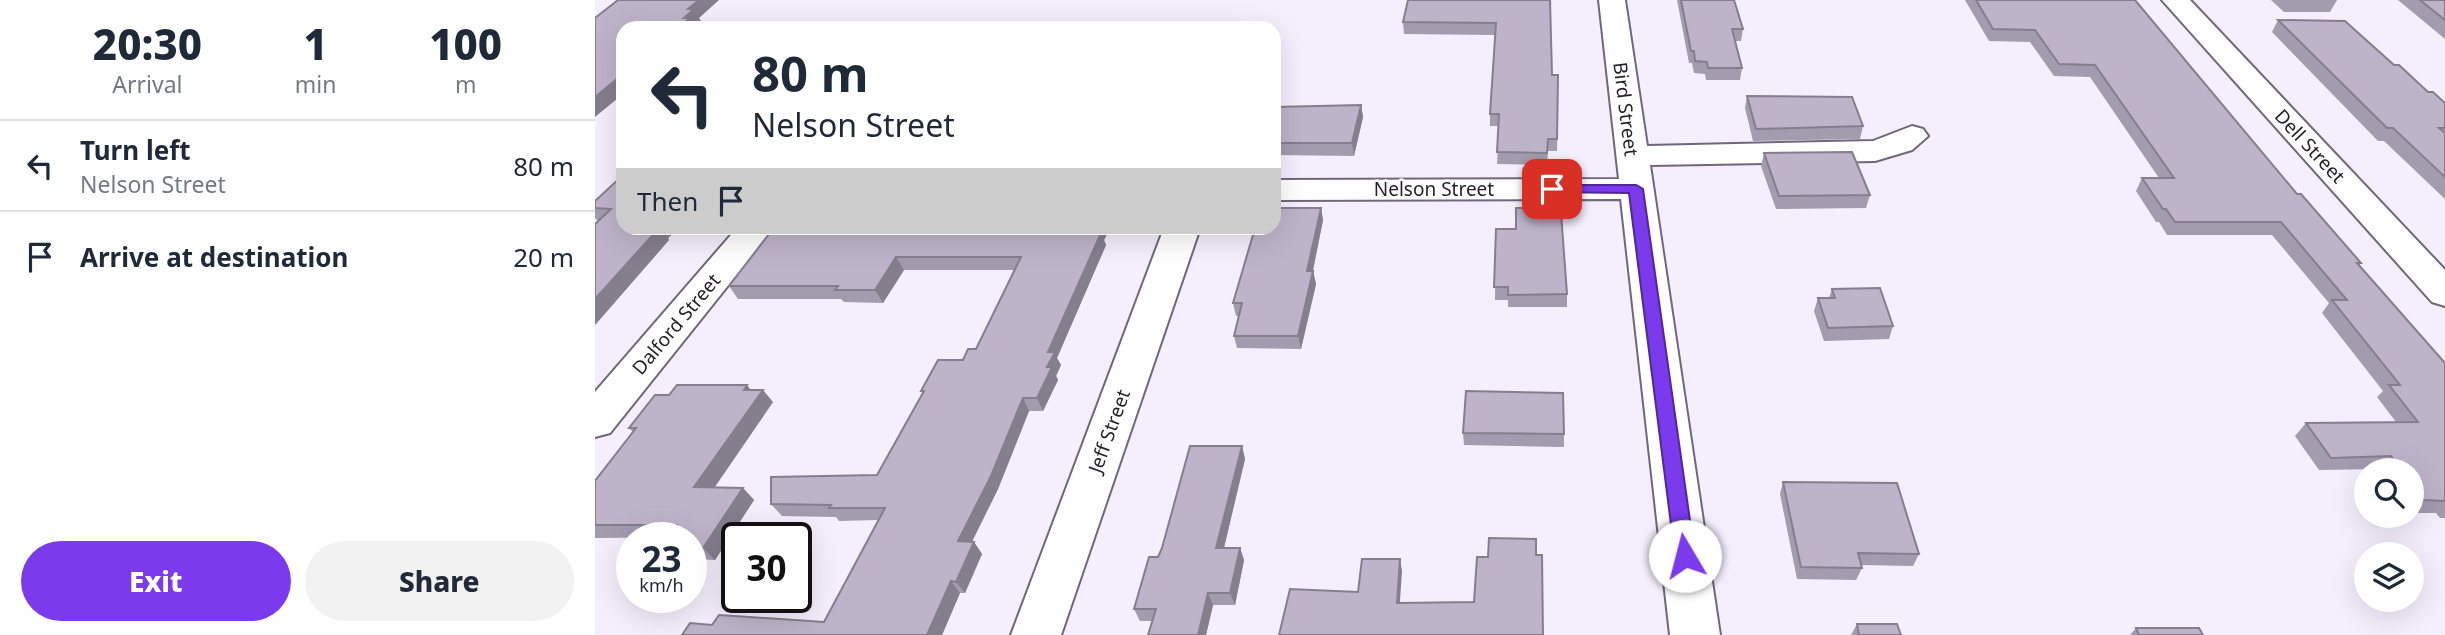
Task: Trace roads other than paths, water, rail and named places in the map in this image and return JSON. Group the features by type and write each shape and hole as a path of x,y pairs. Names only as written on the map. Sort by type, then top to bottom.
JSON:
{"street":[{"name":"Bird Street","path":"1612,0 1695,635"},
{"name":"Dell Street","path":"2175,0 2445,293"},
{"name":"Nelson Street","path":"1281,190 1634,172 1875,151 1901,143 1912,136"},
{"name":"Dalford Street","path":"595,421 750,235"},
{"name":"Jeff Street","path":"1036,635 1179,235"}]}
